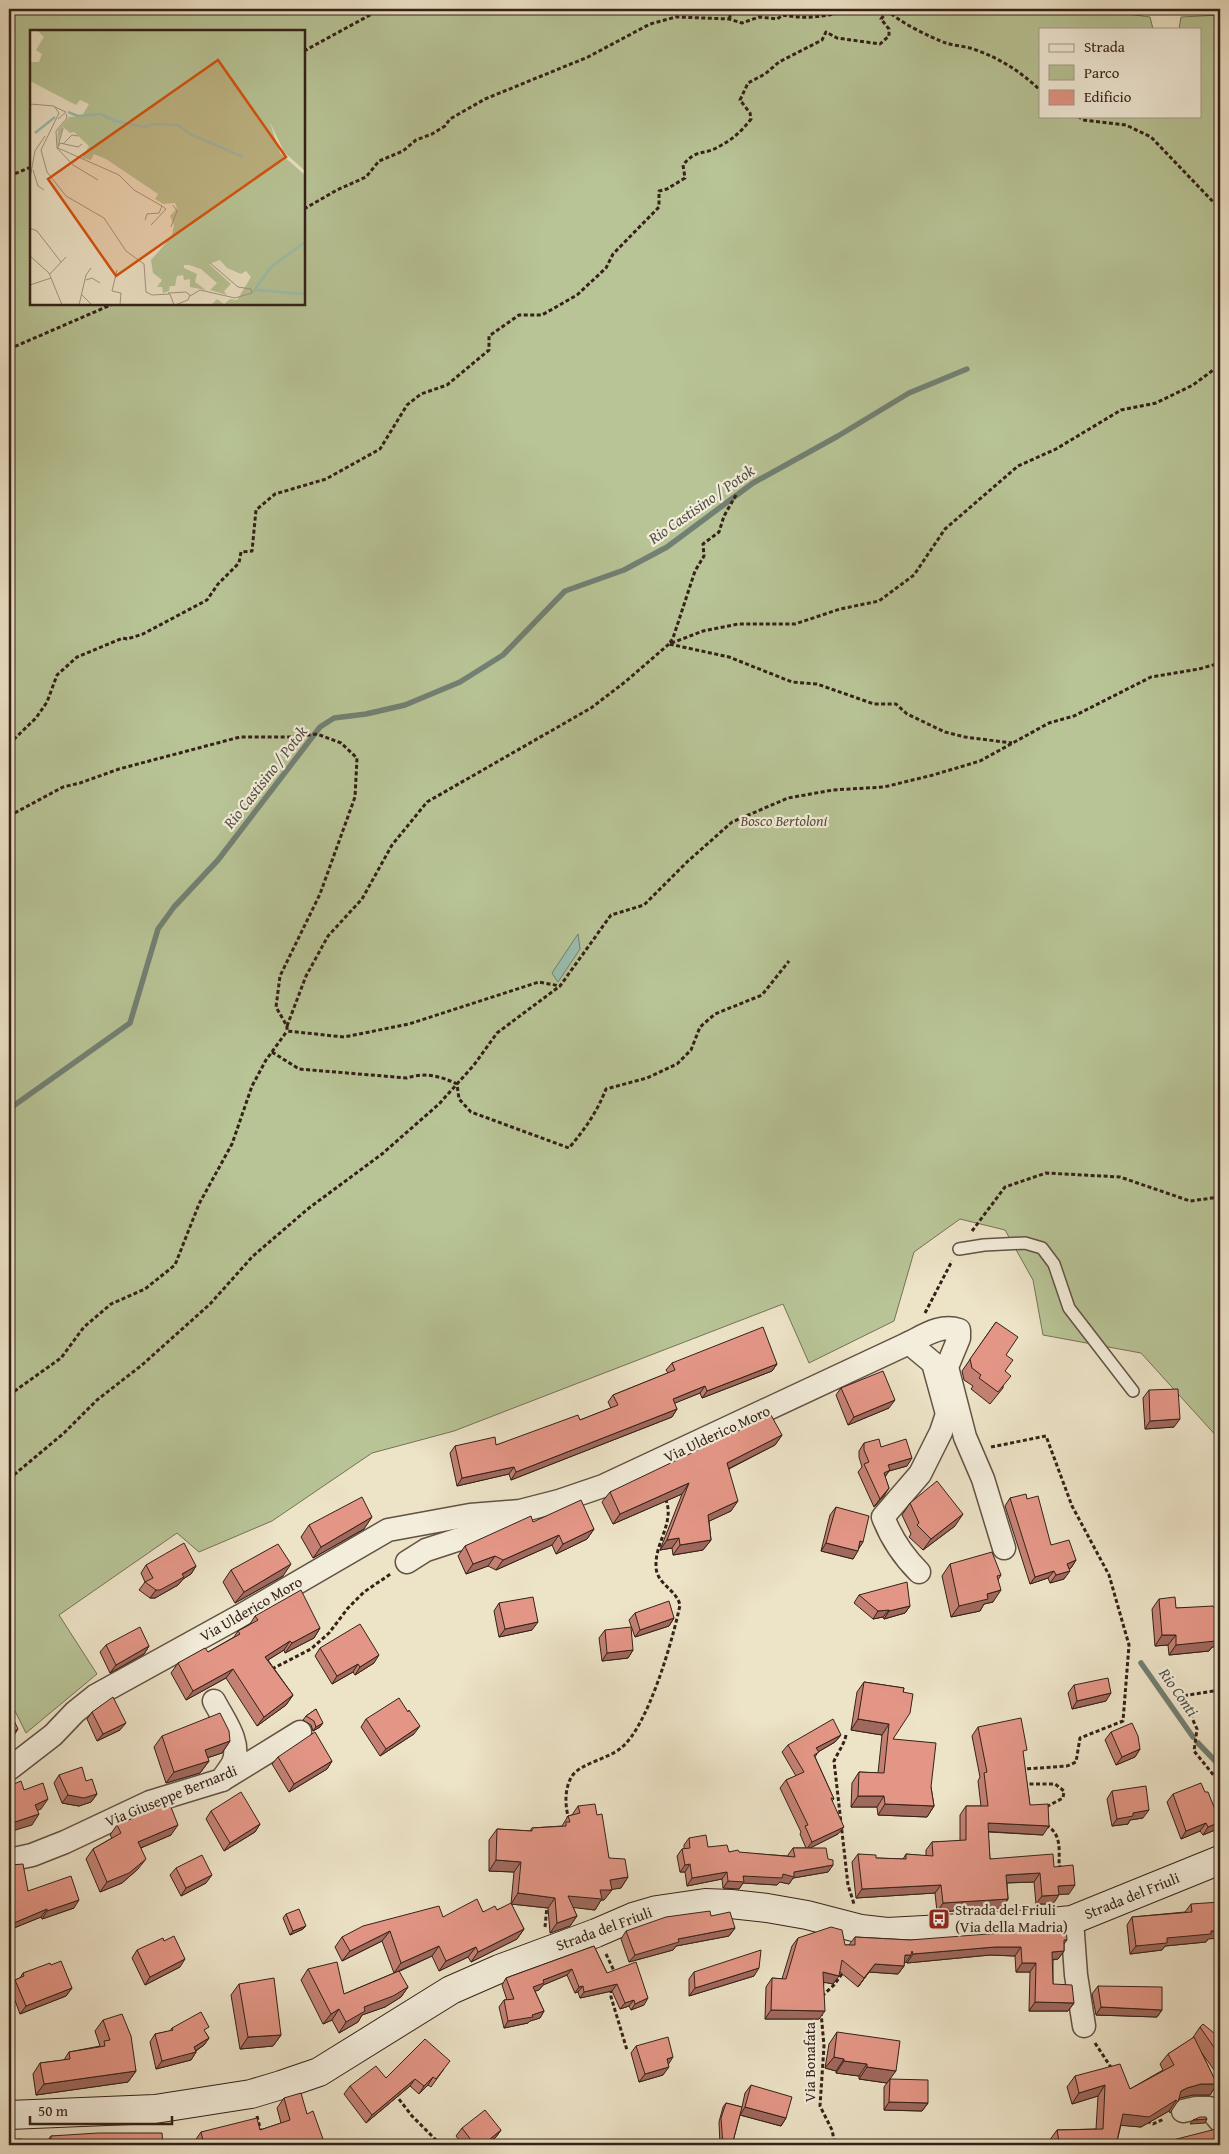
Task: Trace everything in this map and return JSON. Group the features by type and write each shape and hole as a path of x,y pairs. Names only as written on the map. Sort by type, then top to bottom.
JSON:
{"main road":[{"name":"Strada del Friuli","path":"9,2115 155,2109 251,2094 320,2072 451,1990 547,1950 596,1933 633,1917 658,1910 705,1903 767,1908 807,1915 861,1929 887,1932 1020,1925 1072,1920 1220,1860"}],"street":[{"name":"Via Ulderico Moro","path":"407,1562 426,1550 475,1534 520,1512 603,1486 928,1334 949,1326 958,1330 959,1338 947,1367 965,1437 972,1450 995,1513 1004,1548"},
{"path":"910,1343 934,1363 947,1414 941,1432 920,1474 883,1517 889,1532 908,1561 919,1572"},
{"name":"Via Ulderico Moro","path":"9,1769 53,1735 75,1712 95,1696 240,1616 388,1530 470,1516 520,1512"},
{"path":"214,1702 231,1732 235,1747 234,1762 222,1780"},
{"name":"Via Giuseppe Bernardi","path":"9,1860 32,1855 65,1842 159,1799 222,1780 300,1732"},
{"path":"1072,1920 1076,1975 1084,2026"},
{"path":"1183,2111 1209,2108 1220,2121"}],"lane":[{"path":"959,1249 984,1244 1025,1242 1042,1248 1054,1264 1068,1308 1133,1391"}],"path":[{"path":"305,50 381,9"},
{"path":"729,19 733,9"},
{"path":"305,208 337,190 366,177 379,161 403,150 416,140 445,126 450,119 485,100 588,57 650,24 676,17 729,19 742,23 759,17 777,19 783,14 801,18 828,15 853,9"},
{"path":"887,9 890,14 920,32 947,44 974,49 1012,66 1039,89"},
{"path":"9,744 36,718 47,702 57,675 77,657 123,638 127,639 143,634 207,600 218,584 239,562 240,552 252,551 256,510 275,494 326,479 380,449 407,405 421,394 448,385 489,350 489,336 519,315 542,316 577,295 606,268 613,254 659,207 659,190 668,188 685,178 683,164 691,156 716,148 746,128 751,119 750,113 740,100 748,83 765,74 779,62 822,40 826,32 837,38 880,44 889,36 890,29 881,19 886,13 890,14"},
{"path":"1080,118 1083,120 1126,125 1151,136 1220,209"},
{"path":"9,176 30,167"},
{"path":"9,349 111,305"},
{"path":"669,644 703,632 738,624 794,624 840,609 879,600 914,575 945,529 1018,466 1056,449 1121,410 1156,403 1194,385 1220,365"},
{"path":"9,1395 61,1358 84,1327 111,1304 145,1288 175,1265 199,1204 232,1144 252,1086 287,1029 306,976 328,936 362,899 392,845 427,802 591,708 626,682 669,644 673,638 695,571 704,556 703,544 719,532 724,516 736,496"},
{"path":"669,644 729,657 792,682 817,684 874,704 896,704 907,714 945,732 965,737 1013,743"},
{"path":"9,1479 64,1433 97,1400 142,1365 210,1304 253,1256 309,1208 382,1154 439,1104 474,1065 497,1033 560,986 611,914 644,905 687,862 732,822 788,798 832,790 884,787 933,776 980,761 1049,723 1074,716 1151,677 1198,669 1220,663"},
{"path":"9,816 63,787 118,769 240,737 291,737 316,734 341,743 357,758 355,797 320,894 280,976 276,1007 287,1029"},
{"path":"457,1084 459,1099 471,1112 569,1148 585,1130 596,1112 606,1089 647,1078 677,1064 691,1050 700,1027 715,1014 762,995 789,961"},
{"path":"287,1029 344,1037 409,1024 539,982 560,986"},
{"path":"272,1052 299,1069 407,1078 418,1074 428,1074 457,1084"},
{"path":"910,1343 959,1249 1004,1187 1046,1173 1120,1177 1190,1201 1220,1197"},
{"path":"972,1450 1046,1436 1072,1506 1109,1574 1129,1645 1123,1721 1080,1738 1076,1762 1066,1766 1025,1769 1023,1776 1025,1784 1055,1784 1064,1791 1063,1798 1046,1807 1044,1816 1045,1824 1053,1828 1058,1837 1059,1866 1065,1869"},
{"path":"570,1824 566,1800 569,1782 573,1774 613,1754 633,1736 666,1663 680,1605 678,1597 657,1576 656,1570 661,1538 670,1516 664,1496"},
{"path":"271,1670 311,1649 329,1633 348,1608 364,1592 407,1562"},
{"path":"1216,1635 1220,1657"},
{"path":"1220,1690 1182,1696 1197,1729 1194,1752 1220,1783"},
{"path":"846,1735 844,1744 834,1761 848,1884 861,1929"},
{"path":"547,1898 547,1950"},
{"path":"596,1933 616,1975 614,1979"},
{"name":"Via Bonafata","path":"821,2001 823,1994 834,1985 848,1965"},
{"path":"612,1985 611,1997 627,2050"},
{"name":"Via Bonafata","path":"821,2011 824,2046 820,2106 832,2130 835,2145"},
{"path":"1084,2026 1115,2076"},
{"path":"392,2090 412,2116 441,2145"},
{"path":"251,2094 263,2137"},
{"path":"1142,2118 1153,2124 1183,2111"}],"green space":[{"name":"Bosco Bertoloni","path":"9,9 1089,9 1150,17 1153,28 1039,28 1039,118 1202,118 1202,28 1179,28 1181,17 1220,15 1220,1451 1219,1439 1141,1353 1043,1335 1033,1280 1005,1230 960,1219 914,1252 894,1321 809,1363 783,1304 454,1431 372,1453 272,1521 199,1552 177,1533 59,1615 97,1674 26,1733 9,1699"}],"shaded area":[{"path":"578,934 580,949 558,982 552,973"}],"building":[{"path":"996,1322 1018,1337 1006,1355 1013,1360 1005,1371 1011,1376 998,1392 979,1378 981,1375 972,1368 970,1359"},
{"path":"763,1327 777,1364 707,1391 705,1386 673,1399 677,1409 516,1472 514,1467 462,1478 455,1446 495,1437 496,1445 578,1415 580,1420 618,1405 613,1395 675,1370 672,1363"},
{"path":"883,1371 895,1400 854,1417 841,1388"},
{"path":"1178,1389 1180,1419 1150,1421 1149,1390"},
{"path":"771,1415 782,1435 727,1463 738,1501 708,1515 711,1540 680,1545 679,1538 667,1540 689,1483 620,1514 610,1492"},
{"path":"879,1439 881,1447 906,1439 912,1458 888,1465 890,1470 884,1473 889,1488 880,1499 864,1464 869,1462 864,1450 864,1443"},
{"path":"937,1481 963,1514 931,1539 917,1525 919,1523 910,1503"},
{"path":"1026,1494 1027,1499 1038,1496 1051,1545 1069,1540 1076,1560 1067,1564 1070,1571 1056,1575 1054,1571 1035,1577 1010,1498"},
{"path":"362,1497 372,1517 321,1547 309,1525"},
{"path":"581,1500 594,1529 563,1544 559,1535 503,1560 495,1556 473,1564 465,1546 531,1516 533,1522"},
{"path":"836,1507 869,1516 863,1542 860,1541 858,1551 826,1543"},
{"path":"184,1543 196,1566 182,1574 184,1577 160,1590 156,1590 145,1582 153,1578 146,1565"},
{"path":"278,1544 291,1564 244,1592 231,1570"},
{"path":"992,1552 1001,1575 997,1576 1001,1590 987,1594 988,1599 959,1606 950,1564"},
{"path":"907,1582 910,1606 889,1611 878,1611 859,1595"},
{"path":"301,1590 320,1628 292,1643 290,1641 265,1657 293,1695 264,1717 233,1669 193,1691 178,1663 205,1648 208,1652 240,1634 238,1631 258,1620 255,1616"},
{"path":"533,1597 538,1622 505,1629 499,1603"},
{"path":"1175,1597 1176,1608 1213,1606 1220,1608 1220,1636 1216,1636 1216,1641 1176,1645 1176,1635 1162,1635 1159,1599"},
{"path":"669,1601 674,1618 640,1630 635,1613"},
{"path":"360,1624 379,1655 360,1667 358,1664 337,1676 320,1648"},
{"path":"140,1627 149,1646 116,1665 106,1645"},
{"path":"631,1627 633,1650 607,1653 605,1630"},
{"path":"1108,1678 1111,1693 1077,1701 1074,1685"},
{"path":"864,1682 904,1688 903,1692 913,1694 910,1713 893,1739 936,1743 931,1787 934,1806 885,1804 884,1796 858,1796 859,1772 884,1773 889,1724 858,1719"},
{"path":"113,1697 126,1723 103,1734 92,1712"},
{"path":"399,1698 420,1726 386,1749 366,1719"},
{"path":"316,1709 323,1723 316,1727 314,1721 306,1716"},
{"path":"9,1710 18,1729 9,1734"},
{"path":"220,1713 229,1731 230,1741 205,1750 209,1761 174,1772 162,1736"},
{"path":"1021,1718 1027,1750 1023,1751 1030,1805 1048,1804 1049,1826 988,1823 990,1859 1053,1854 1054,1867 1073,1865 1075,1885 1058,1886 1059,1895 1042,1896 1040,1873 1006,1875 1008,1899 943,1903 941,1885 862,1889 858,1854 876,1855 876,1858 906,1859 906,1854 933,1856 932,1842 966,1840 966,1806 988,1806 984,1773 987,1772 978,1727"},
{"path":"833,1719 841,1735 816,1748 819,1752 814,1755 834,1799 831,1798 844,1827 812,1842 805,1826 808,1825 786,1780 804,1772 788,1745"},
{"path":"1132,1723 1138,1736 1140,1749 1122,1757 1111,1732"},
{"path":"315,1732 332,1761 294,1784 278,1757"},
{"path":"82,1767 86,1781 92,1779 97,1794 84,1798 68,1795 59,1775"},
{"path":"21,1781 24,1790 43,1783 48,1799 35,1805 39,1814 9,1824 9,1786"},
{"path":"1201,1783 1205,1792 1208,1792 1220,1822 1208,1827 1206,1823 1186,1831 1173,1794"},
{"path":"1146,1786 1149,1810 1117,1819 1112,1791"},
{"path":"241,1792 260,1824 230,1843 211,1811"},
{"path":"169,1802 178,1825 138,1842 146,1859 129,1873 107,1882 93,1849 121,1833 117,1825"},
{"path":"595,1804 597,1815 602,1814 609,1858 625,1859 628,1877 610,1880 612,1890 600,1890 602,1899 568,1896 577,1916 557,1923 555,1898 518,1893 521,1862 496,1860 497,1829 532,1831 532,1828 566,1826 566,1822 570,1822 568,1816 580,1813 578,1806"},
{"path":"706,1835 708,1847 727,1845 729,1852 738,1850 739,1852 795,1857 793,1848 826,1848 828,1859 833,1860 833,1865 794,1872 794,1877 783,1874 782,1878 743,1876 744,1882 728,1881 727,1872 692,1878 690,1864 685,1865 682,1849 690,1848 689,1838"},
{"path":"202,1855 212,1875 186,1888 176,1868"},
{"path":"23,1864 28,1891 71,1876 79,1900 47,1911 47,1909 9,1925 9,1889 13,1887 10,1865"},
{"path":"477,1899 483,1912 495,1906 497,1910 511,1903 524,1929 478,1952 476,1947 446,1961 439,1946 401,1963 390,1931 350,1951 342,1937 363,1926 439,1906 443,1917"},
{"path":"1220,1902 1220,1931 1211,1931 1211,1934 1167,1938 1167,1943 1136,1946 1132,1917 1192,1912 1191,1904"},
{"path":"299,1909 306,1926 293,1931 286,1914"},
{"path":"710,1911 711,1916 730,1912 735,1928 678,1939 679,1942 635,1955 626,1931 666,1917"},
{"path":"831,1927 842,1930 845,1945 855,1945 855,1937 910,1940 1066,1928 1067,1940 1064,1940 1064,1951 1052,1952 1053,1984 1072,1985 1074,2003 1035,2002 1036,1963 1022,1963 1021,1947 995,1947 913,1954 912,1951 911,1955 905,1955 904,1966 875,1964 864,1978 842,1960 839,1976 823,1972 825,2011 771,2010 772,1978 786,1979 798,1938"},
{"path":"174,1936 185,1959 150,1977 137,1950 163,1938 164,1941"},
{"path":"594,1946 607,1973 636,1962 648,1998 635,2004 634,2000 625,2003 617,1984 584,1992 583,1986 579,1987 572,1969 543,1980 544,1983 533,1987 544,2011 532,2015 533,2017 508,2021 504,2000 514,1999 506,1978"},
{"path":"761,1950 759,1968 695,1988 694,1972"},
{"path":"61,1961 72,1988 26,2006 15,1980 24,1976 23,1973"},
{"path":"337,1962 344,1994 399,1971 408,1987 393,1996 364,2007 365,2011 346,2022 339,2009 331,2014 308,1969"},
{"path":"274,1978 281,2035 248,2037 239,1984"},
{"path":"1098,1986 1162,1987 1162,2010 1101,2007"},
{"path":"201,2012 209,2027 204,2030 209,2038 194,2047 196,2052 162,2061 155,2034 173,2030 172,2028"},
{"path":"122,2014 131,2036 136,2071 44,2084 40,2063 70,2059 69,2052 105,2046 104,2041 110,2040 103,2020"},
{"path":"1203,2024 1220,2038 1220,2056 1200,2027"},
{"path":"837,2032 900,2041 896,2071 867,2067 867,2064 844,2061 844,2059 834,2057"},
{"path":"668,2037 673,2057 667,2059 669,2067 645,2074 636,2046"},
{"path":"1194,2037 1217,2084 1201,2084 1187,2088 1181,2091 1178,2102 1176,2100 1149,2117 1123,2114 1116,2145 1042,2145 1042,2141 1059,2142 1057,2130 1103,2129 1105,2085 1079,2093 1075,2076 1120,2064 1130,2089 1174,2065 1168,2054"},
{"path":"425,2039 450,2061 436,2079 433,2077 424,2086 415,2079 372,2115 350,2086 376,2066 386,2078"},
{"path":"890,2079 928,2080 928,2103 889,2102"},
{"path":"751,2085 792,2097 786,2118 745,2107"},
{"path":"301,2093 307,2114 313,2111 323,2139 306,2145 204,2145 201,2132 257,2118 260,2130 290,2120 284,2098"},
{"path":"726,2103 742,2107 732,2145 723,2145 721,2118"},
{"path":"485,2110 501,2130 483,2145 475,2145 462,2128"},
{"path":"1206,2117 1207,2119 1193,2120"},
{"path":"1220,2128 1220,2145 1166,2145 1165,2142"},
{"path":"98,2133 162,2133 163,2145 51,2145 51,2136"},
{"path":"22,2139 23,2145 9,2145 9,2140"}],"waterway":[{"name":"Rio Castisino / Potok","path":"9,1109 130,1023 158,929 174,907 218,860 320,727 334,718 366,714 405,705 460,682 503,655 565,591 624,570 667,547 753,483 838,436 909,393 967,369"},
{"name":"Rio Conti","path":"1141,1663 1193,1737"},
{"name":"Rio Conti","path":"1198,1743 1220,1766"}],"place":[{"name":"Strada del Friuli (Via della Madria)","path":"939,1919"}]}
